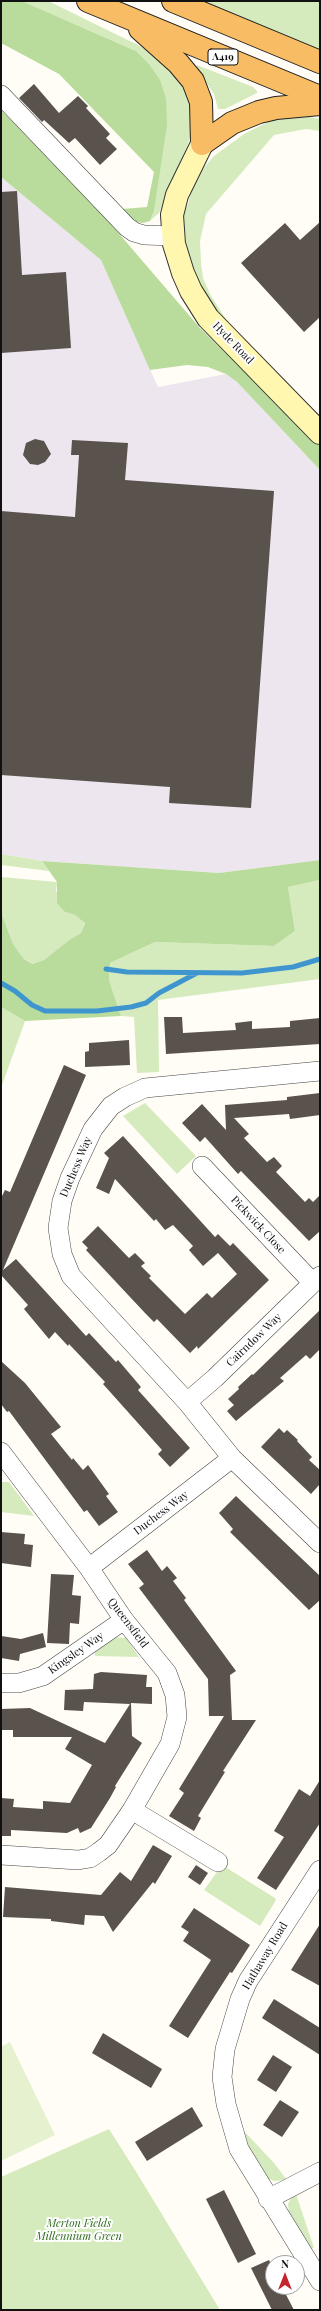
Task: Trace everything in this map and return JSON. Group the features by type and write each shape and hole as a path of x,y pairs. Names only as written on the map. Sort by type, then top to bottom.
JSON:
{"highway":[{"name":"A419","path":"88,1 320,97"},
{"path":"173,1 320,62"},
{"name":"A419","path":"126,17 173,58 193,81 201,102 202,144"},
{"path":"202,144 232,123 259,112 276,108 320,104"}],"main road":[{"name":"Hyde Road","path":"202,144 176,200 172,215 173,236 183,273 204,312 320,433"}],"street":[{"path":"1,95 127,227 134,232 144,235 173,236"},
{"name":"Duchess Way","path":"318,1537 232,1458 187,1402 71,1276 62,1254 58,1228 59,1212 70,1178 93,1129 112,1106 125,1097 145,1088 234,1081 320,1071"},
{"name":"Pickwick Close","path":"202,1166 316,1280"},
{"name":"Cairndow Way","path":"187,1402 215,1378 316,1280"},
{"name":"Duchess Way","path":"89,1568 232,1458"},
{"name":"Queensfield","path":"1,1855 62,1860 90,1858 108,1845 132,1810 170,1744 176,1727 177,1706 167,1674 124,1620 89,1568 4,1462"},
{"name":"Kingsley Way","path":"1,1683 19,1683 43,1676 124,1620"},
{"path":"132,1810 218,1862"},
{"name":"Hathaway Road","path":"319,1876 248,1981 238,2005 225,2049 222,2077 232,2127 239,2149 268,2199 320,2281"},
{"path":"268,2199 320,2172"}],"shaded area":[{"path":"1,177 101,260 158,387 226,374 237,382 320,470 320,860 219,873 42,861 1,854"}],"green space":[{"path":"1,1 22,1 136,51 149,64 160,80 166,99 167,125 154,211 150,221 143,223 130,221 122,209 147,207 154,172 59,74 1,43"},
{"path":"22,1 48,1 142,47 168,68 184,86 192,103 194,120 188,144 159,213 150,221 154,211 161,157 134,50"},
{"path":"201,1 320,1 320,50 240,17"},
{"path":"197,65 253,87 257,93 225,109 218,109 214,94 197,69"},
{"path":"1,110 97,208 200,328 320,446 320,470 237,382 226,374 208,367 187,365 150,370 101,260 1,177"},
{"path":"304,116 320,119 320,131 306,129 274,135 206,214 200,241 203,278 211,296 231,327 225,325 203,297 185,252 182,217 188,204 195,178 214,156 244,134 272,120"},
{"path":"1,854 42,861 49,871 1,865"},
{"path":"320,860 320,880 288,887 295,931 274,946 155,942 110,963 109,980 121,1016 25,1021 1,1007 1,912 13,944 24,959 33,964 44,960 69,940 81,933 85,923 75,915 65,912 57,903 57,882 42,861 219,873"},
{"path":"1,877 57,882 56,891 65,912 75,915 85,922 81,933 69,940 44,960 34,964 24,959 13,944 1,912"},
{"path":"320,880 320,979 158,1000 159,1072 137,1073 134,1017 121,1016 109,980 110,963 155,942 274,946 295,931 288,887"},
{"path":"1,1007 25,1021 1,1088"},
{"path":"145,1103 196,1156 177,1174 123,1116"},
{"path":"1,1482 9,1482 34,1516 1,1512"},
{"path":"113,1637 126,1638 139,1657 95,1656 95,1651"},
{"path":"222,1865 275,1898 276,1900 260,1926 204,1890"},
{"path":"10,2042 55,2135 1,2161 1,2047"},
{"name":"Merton Fields Millennium Green","path":"109,2129 220,2310 1,2310 1,2177"},
{"path":"242,2129 274,2163 287,2180 274,2181 265,2177 247,2146"},
{"path":"295,2191 314,2248 311,2249 289,2213 288,2204"}],"building":[{"path":"34,84 59,113 78,96 88,106 86,108 110,134 106,138 117,149 100,165 75,138 69,143 44,120 42,122 19,98"},
{"path":"17,191 22,275 66,272 71,348 1,353 1,192"},
{"path":"320,222 320,317 304,332 241,263 285,223 300,240"},
{"path":"35,439 44,441 51,454 45,462 38,465 30,464 23,455 26,443"},
{"path":"72,440 128,443 125,480 274,491 251,808 169,803 170,787 1,775 1,511 75,517 79,455 71,455"},
{"path":"164,1017 182,1017 183,1033 236,1030 235,1023 252,1021 252,1029 290,1027 290,1021 320,1018 320,1044 166,1054"},
{"path":"129,1040 130,1065 85,1067 85,1052 89,1051 89,1043"},
{"path":"64,1065 86,1075 3,1270 16,1259 86,1336 89,1333 116,1362 118,1360 141,1387 138,1390 190,1448 170,1467 158,1454 162,1450 103,1384 105,1382 69,1344 68,1346 55,1332 49,1339 24,1309 28,1305 1,1275 1,1198 5,1190 10,1192"},
{"path":"320,1093 320,1115 290,1119 289,1114 234,1118 249,1134 244,1138 267,1162 274,1157 282,1166 276,1172 305,1202 309,1198 313,1202 320,1195 320,1231 309,1241 241,1171 238,1174 205,1137 200,1142 182,1123 202,1104 226,1130 225,1105 287,1100 287,1097"},
{"path":"123,1136 215,1237 218,1234 230,1246 233,1243 269,1280 198,1349 197,1346 190,1353 157,1319 154,1322 145,1313 86,1250 88,1248 82,1242 98,1226 129,1258 135,1253 145,1263 141,1266 151,1276 149,1278 185,1314 207,1293 212,1298 237,1274 218,1253 203,1266 189,1250 193,1246 173,1225 165,1230 156,1219 154,1221 115,1179 109,1194 96,1188 109,1158 104,1153"},
{"path":"320,1310 320,1349 310,1359 306,1355 280,1378 284,1381 236,1421 227,1411 234,1405 228,1399 239,1389 238,1387 252,1374 253,1375"},
{"path":"1,1361 25,1383 61,1427 51,1434 72,1460 73,1458 83,1470 88,1465 109,1494 106,1496 118,1512 99,1526 87,1510 84,1512 9,1411 7,1412 1,1404"},
{"path":"279,1428 284,1433 287,1430 298,1440 297,1441 312,1457 309,1460 320,1470 320,1484 311,1494 261,1447"},
{"path":"236,1496 320,1576 320,1600 309,1610 230,1532 233,1529 219,1513"},
{"path":"1,1532 25,1534 24,1544 33,1545 31,1567 1,1563"},
{"path":"147,1550 162,1571 167,1566 177,1578 173,1581 186,1598 184,1600 236,1671 230,1675 232,1720 256,1720 223,1771 225,1772 198,1816 201,1818 194,1831 169,1816 184,1793 179,1789 224,1716 209,1716 208,1679 139,1588 144,1584 128,1564"},
{"path":"51,1574 74,1575 72,1595 81,1596 79,1624 70,1623 69,1644 47,1643"},
{"path":"43,1633 46,1647 20,1654 19,1661 1,1658 1,1636 21,1639"},
{"path":"101,1672 147,1675 146,1687 152,1687 152,1704 131,1703 132,1736 142,1743 115,1786 116,1787 110,1798 91,1828 80,1833 78,1828 67,1833 11,1830 11,1836 1,1836 1,1798 14,1799 13,1807 43,1809 43,1801 70,1803 92,1765 65,1749 72,1737 13,1737 13,1730 1,1730 1,1709 30,1708 105,1743 130,1704 84,1702 83,1711 64,1710 65,1690 93,1689 94,1674"},
{"path":"320,1780 320,1823 276,1890 257,1878 284,1837 274,1831 299,1789 310,1796"},
{"path":"153,1845 172,1856 155,1884 153,1882 113,1932 104,1916 85,1915 84,1925 51,1921 51,1919 3,1917 5,1887 101,1895 120,1872 131,1881"},
{"path":"196,1865 208,1873 200,1885 188,1877"},
{"path":"194,1908 250,1945 232,1973 230,1972 188,2038 169,2026 211,1960 183,1941 189,1932 181,1927"},
{"path":"320,1924 320,1986 291,1970"},
{"path":"274,1999 320,2028 320,2055 262,2018"},
{"path":"103,2033 162,2069 151,2088 92,2053"},
{"path":"273,2055 292,2067 276,2092 257,2080"},
{"path":"280,2100 299,2112 282,2137 263,2125"},
{"path":"192,2107 203,2126 147,2161 135,2142"},
{"path":"224,2190 256,2254 238,2263 206,2199"},
{"path":"265,2262 265,2295 286,2295 294,2310 272,2310 251,2268"}],"waterway":[{"path":"106,969 127,972 242,973 293,967 320,959"},
{"path":"1,983 15,991 32,1005 45,1011 97,1011 131,1007 146,1003 159,993 197,973"}]}
